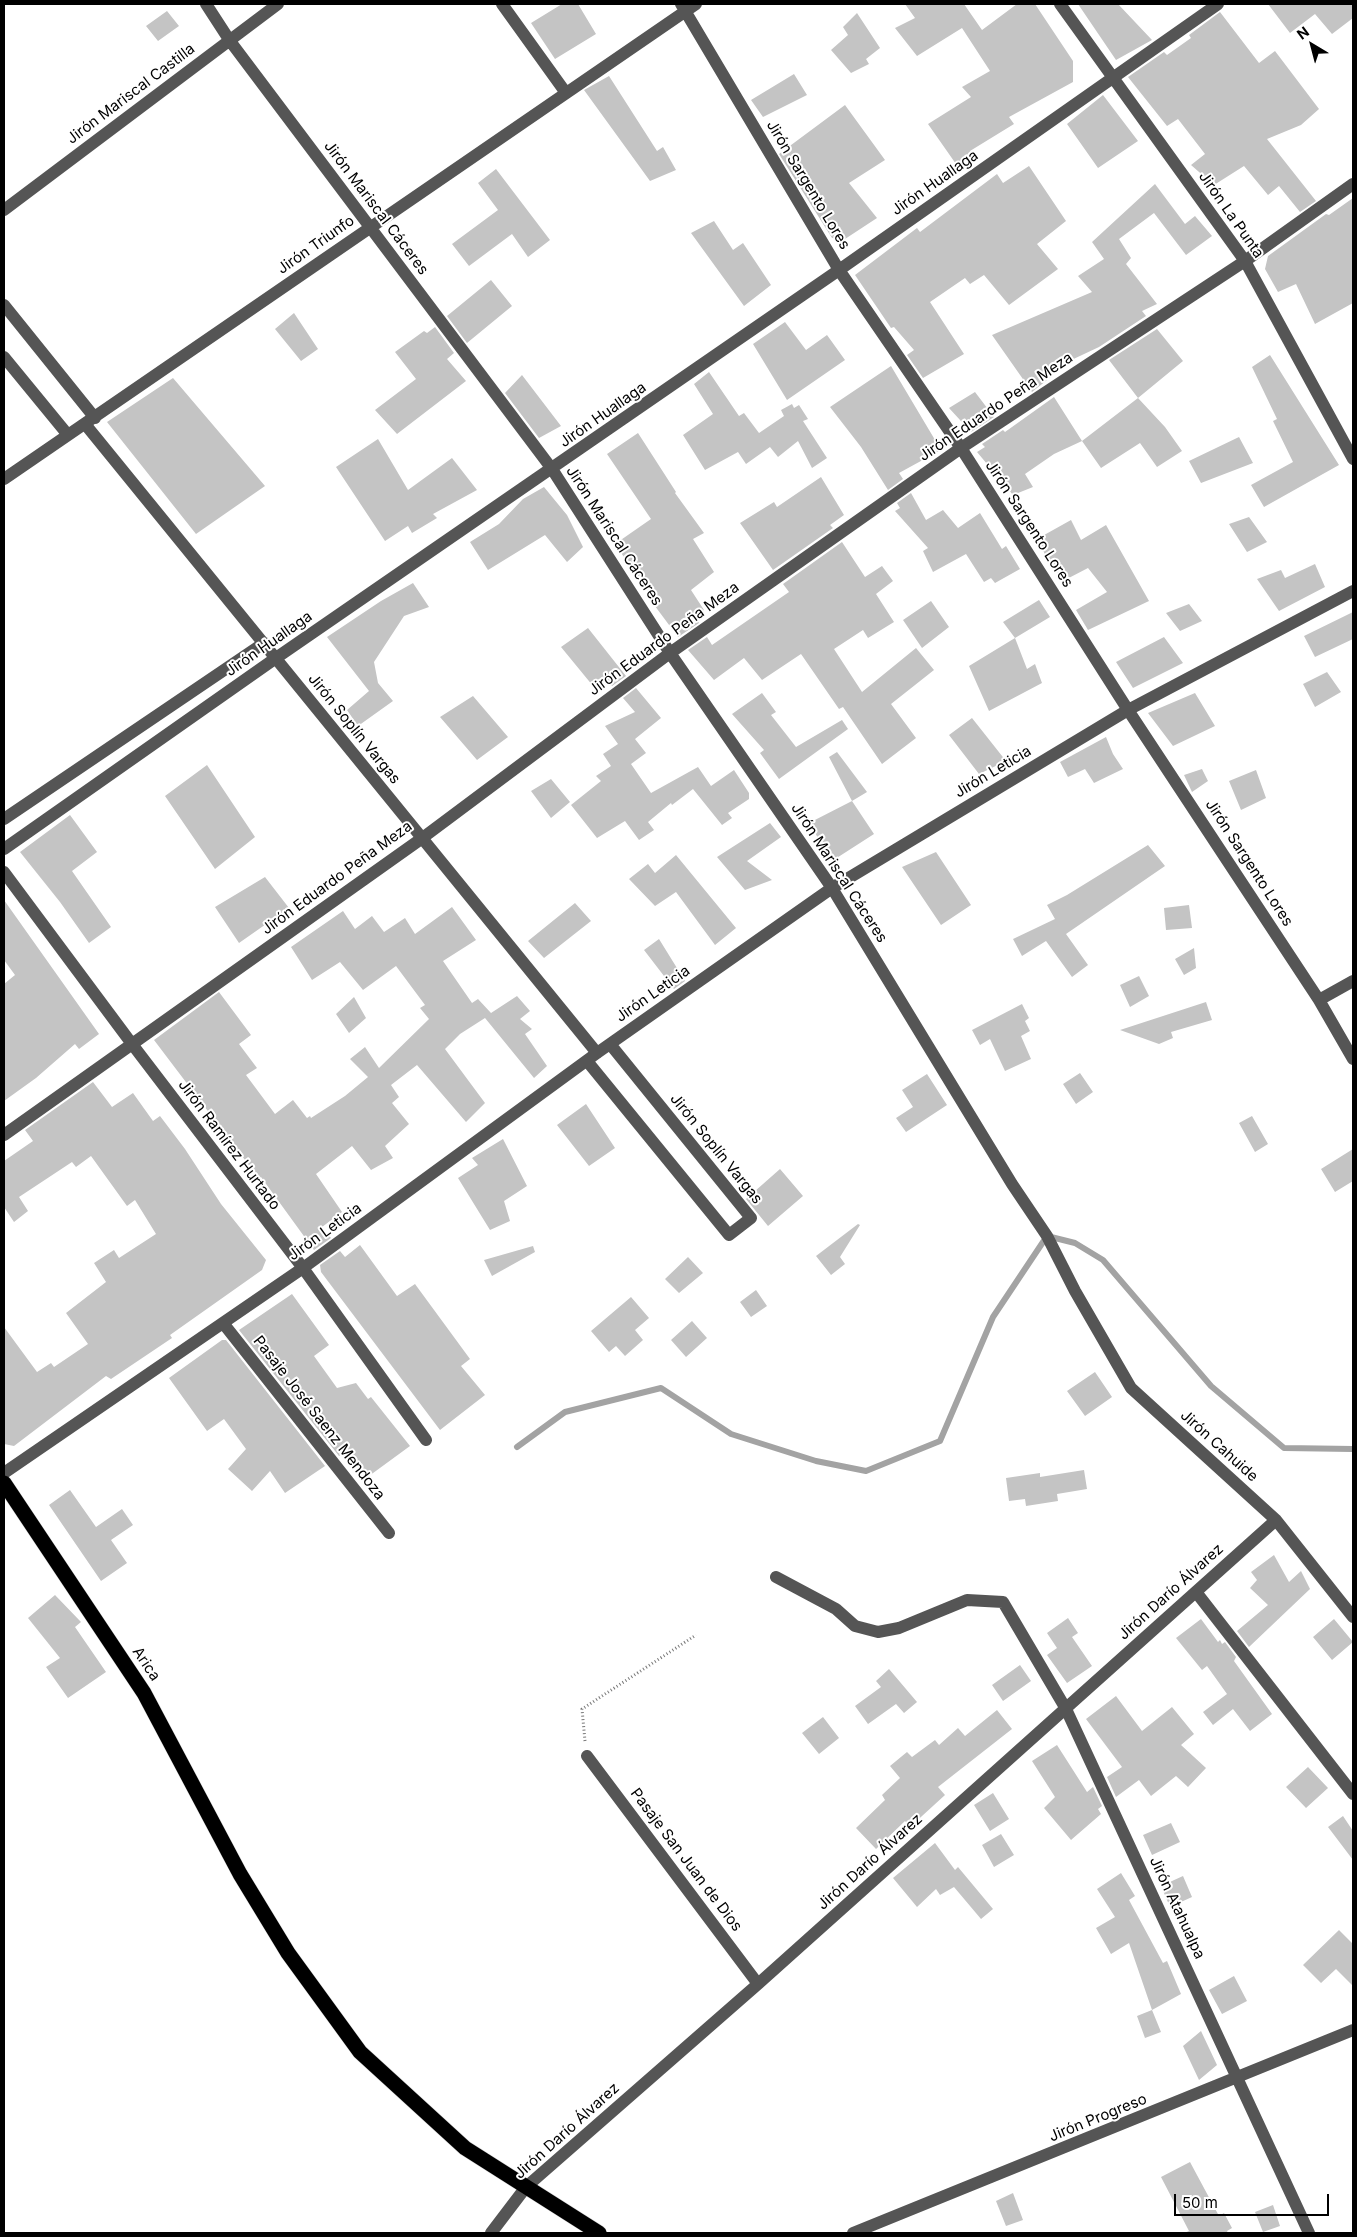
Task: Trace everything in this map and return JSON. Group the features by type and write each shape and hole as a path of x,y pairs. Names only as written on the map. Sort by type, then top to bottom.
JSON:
{"highway":[{"name":"Arica","path":"4,1483 144,1693 240,1874 288,1953 360,2052 465,2148 599,2233"}],"street":[{"name":"Jirón Mariscal Cáceres","path":"206,4 230,41 552,469 670,653 832,888 1012,1184 1047,1236 1075,1292"},
{"name":"Jirón Mariscal Castilla","path":"4,210 278,4"},
{"path":"502,4 566,93"},
{"name":"Jirón La Punta","path":"1060,4 1112,79 1245,261 1353,459"},
{"name":"Jirón Huallaga","path":"4,848 839,270 1218,4"},
{"name":"Jirón Triunfo","path":"4,479 566,93 687,6"},
{"name":"Jirón Sargento Lores","path":"687,6 839,270 961,448 1128,710 1319,1000 1353,1059"},
{"name":"Jirón Eduardo Peña Meza","path":"4,1135 421,839 670,653 961,448 1245,261 1353,184"},
{"name":"Jirón Soplín Vargas","path":"4,305 90,421 276,658 421,839 597,1053"},
{"path":"4,357 68,436"},
{"name":"Jirón Leticia","path":"4,1472 303,1268 597,1053 832,888 1128,710 1353,591"},
{"name":"Jirón Huallaga","path":"4,819 264,642"},
{"name":"Jirón Ramírez Hurtado","path":"4,872 303,1268 426,1440"},
{"path":"1319,1000 1353,982"},
{"name":"Jirón Soplín Vargas","path":"587,1061 728,1235 751,1218 610,1044"},
{"name":"Jirón Cahuide","path":"1075,1292 1131,1388 1276,1520 1353,1617"},
{"name":"Pasaje José Saenz Mendoza","path":"222,1323 389,1533"},
{"name":"Jirón Darío Álvarez","path":"491,2233 526,2187 758,1984 1276,1520"},
{"name":"Jirón Atahualpa","path":"776,1577 836,1609 855,1626 878,1632 899,1628 967,1600 1003,1602 1066,1709 1309,2233"},
{"path":"1196,1592 1353,1794"},
{"name":"Pasaje San Juan de Dios","path":"587,1756 758,1984"},
{"name":"Jirón Progreso","path":"853,2233 1238,2079 1353,2030"}],"path":[{"path":"587,1756 582,1710 696,1635"}],"building":[{"path":"562,4 578,4 596,34 555,59 531,23"},
{"path":"905,4 964,4 982,30 1017,4 1035,4 1073,61 1073,82 1009,117 1014,124 970,151 972,154 956,164 928,124 971,97 962,87 990,71 962,28 917,56 895,28 915,18"},
{"path":"1078,4 1118,4 1152,40 1116,60"},
{"path":"1268,4 1353,4 1353,18 1332,34 1315,14 1290,33"},
{"path":"167,11 179,26 158,41 146,26"},
{"path":"1220,12 1259,63 1275,51 1319,109 1301,125 1267,139 1316,201 1300,212 1279,186 1268,195 1244,166 1214,185 1191,165 1205,154 1178,119 1167,126 1128,77 1164,52 1167,55 1191,38 1189,35"},
{"path":"857,13 880,48 866,59 869,64 851,73 831,50 848,35 843,27"},
{"path":"794,74 807,95 763,117 751,100"},
{"path":"609,76 657,151 663,147 676,170 650,181 584,90"},
{"path":"1103,95 1138,141 1098,168 1067,124"},
{"path":"845,105 885,160 849,183 877,218 845,239 832,238 779,154"},
{"path":"1029,166 1066,221 1037,244 1058,269 1009,305 984,275 970,284 965,278 930,302 964,354 923,378 907,355 914,350 894,327 891,328 855,275 917,228 920,232 997,174 1003,183"},
{"path":"496,169 550,240 528,257 512,234 469,266 452,244 498,210 478,183"},
{"path":"1155,184 1185,224 1195,216 1212,236 1186,255 1154,213 1119,239 1131,258 1126,264 1157,304 1142,311 1146,316 1099,347 1048,371 1052,376 1032,392 992,335 1092,292 1078,276 1104,259 1092,242"},
{"path":"1353,198 1353,303 1315,324 1296,284 1278,292 1265,269 1268,256 1326,214 1329,215"},
{"path":"714,221 733,250 743,243 771,285 744,306 691,233"},
{"path":"491,280 512,306 467,343 447,316"},
{"path":"294,313 318,349 301,361 275,329"},
{"path":"785,322 806,350 827,335 845,360 787,400 753,344"},
{"path":"435,327 454,353 447,359 466,381 397,434 375,410 416,379 395,352 424,331 427,333"},
{"path":"1157,329 1183,361 1138,398 1109,360"},
{"path":"1270,355 1339,465 1264,507 1251,485 1293,462 1273,421 1277,419 1252,367"},
{"path":"891,366 941,450 899,473 903,479 888,490 861,447 830,407"},
{"path":"709,372 739,416 744,413 759,433 784,416 781,410 792,404 794,408 799,405 808,419 803,421 827,458 812,468 798,441 778,457 770,447 746,464 738,452 705,470 683,435 713,414 694,384"},
{"path":"522,375 561,426 539,438 505,393"},
{"path":"173,378 265,486 196,534 107,422"},
{"path":"975,392 994,417 971,432 949,408"},
{"path":"1054,397 1082,441 1054,454 1025,474 1033,487 1013,495 977,452 985,447 982,444 1003,430 1005,432"},
{"path":"1138,398 1165,427 1182,451 1157,467 1140,443 1101,468 1082,441"},
{"path":"638,433 675,493 704,533 693,539 714,572 691,590 704,610 695,616 699,623 678,637 646,594 648,592 615,544 651,519 607,454"},
{"path":"1239,437 1253,463 1201,483 1189,461"},
{"path":"378,439 408,490 452,458 477,490 433,514 437,518 412,533 408,526 385,541 336,467"},
{"path":"821,477 844,515 830,525 833,528 773,570 740,523 774,502 777,507"},
{"path":"544,487 567,515 583,547 567,562 545,535 488,570 470,542 499,524 523,499"},
{"path":"911,493 926,520 943,510 958,528 980,513 1002,549 1006,546 1020,569 995,583 991,578 984,582 966,554 933,572 923,551 928,548 895,511 900,508 897,503"},
{"path":"1249,517 1267,542 1247,552 1229,524"},
{"path":"1071,520 1081,540 1106,525 1149,601 1088,630 1076,610 1107,592 1088,568 1063,581 1050,564 1037,539"},
{"path":"842,542 865,577 882,566 893,581 876,594 894,622 868,638 863,630 834,649 862,692 916,648 934,670 891,704 916,738 882,764 843,707 839,709 801,654 762,680 744,658 714,680 688,650 707,637 712,645 789,592 783,584"},
{"path":"1315,564 1325,587 1279,611 1257,579 1281,570 1285,578"},
{"path":"413,583 429,607 404,616 374,662 378,683 393,701 358,726 347,710 369,691 327,637 381,601"},
{"path":"1039,600 1050,617 1015,638 1003,622"},
{"path":"931,601 949,627 922,648 903,620"},
{"path":"1189,604 1202,621 1180,631 1166,613"},
{"path":"1353,612 1353,639 1315,657 1304,636"},
{"path":"588,628 626,676 612,686 607,679 593,686 561,647"},
{"path":"1164,637 1183,663 1133,688 1116,662"},
{"path":"1015,638 1027,669 1035,664 1042,683 989,711 969,666"},
{"path":"1327,672 1341,692 1315,707 1303,684"},
{"path":"636,688 661,718 635,739 646,753 631,764 651,793 698,767 711,786 734,770 749,793 749,799 728,813 732,818 722,825 693,789 672,805 671,803 648,822 654,830 639,840 625,821 597,838 571,805 601,781 596,776 611,766 603,754 618,744 605,726 635,712 623,698"},
{"path":"762,693 776,712 771,715 796,747 842,720 848,729 779,779 760,753 764,750 732,714"},
{"path":"1195,693 1215,726 1173,746 1148,713"},
{"path":"473,696 508,737 477,760 440,717"},
{"path":"972,718 1006,761 979,774 949,735"},
{"path":"1106,737 1113,754 1123,769 1094,783 1085,769 1068,777 1060,762"},
{"path":"837,752 867,792 852,801 829,757"},
{"path":"207,765 255,837 215,869 165,796"},
{"path":"1202,769 1208,781 1192,792 1184,775"},
{"path":"1256,770 1266,798 1241,810 1229,781"},
{"path":"551,779 570,802 551,818 531,791"},
{"path":"852,801 874,834 832,861 809,823"},
{"path":"70,815 97,852 72,871 111,927 89,943 60,902 20,852"},
{"path":"770,823 781,837 747,861 772,880 745,890 717,857"},
{"path":"1148,845 1165,866 1066,934 1088,965 1072,977 1046,941 1022,956 1013,939 1055,919 1047,905 1067,895"},
{"path":"936,852 971,905 941,925 902,867"},
{"path":"676,855 736,928 715,945 676,892 655,906 629,879 648,864 655,873"},
{"path":"265,877 289,908 239,943 215,907"},
{"path":"4,900 99,1034 79,1049 75,1044 36,1078 4,1101 4,984 15,975 4,960"},
{"path":"575,903 591,921 544,958 528,941"},
{"path":"1189,905 1192,928 1166,930 1164,908"},
{"path":"452,907 476,940 443,961 472,1003 478,999 491,1013 517,996 530,1011 520,1019 532,1029 525,1034 547,1066 534,1078 485,1018 460,1034 445,1049 485,1103 466,1122 417,1065 391,1085 399,1097 392,1103 409,1124 385,1146 393,1158 371,1170 352,1146 316,1174 342,1212 322,1227 331,1238 314,1250 261,1177 257,1180 245,1165 248,1164 154,1040 219,992 251,1035 239,1044 257,1068 246,1075 275,1114 293,1100 307,1118 310,1116 311,1118 345,1096 368,1077 350,1059 365,1047 379,1068 429,1019 420,1008 425,1005 396,966 363,990 340,962 312,980 291,947 343,911 355,929 372,916 384,932 405,918 415,934"},
{"path":"659,939 685,981 674,989 644,950"},
{"path":"1194,948 1196,968 1184,975 1175,959"},
{"path":"1139,976 1149,996 1130,1007 1120,985"},
{"path":"354,997 366,1018 349,1033 336,1014"},
{"path":"1206,1002 1212,1020 1171,1032 1173,1038 1159,1044 1120,1030"},
{"path":"1022,1004 1029,1018 1025,1021 1030,1031 1021,1036 1031,1059 1005,1071 990,1039 980,1045 972,1030"},
{"path":"1080,1073 1093,1092 1076,1104 1063,1084"},
{"path":"927,1074 947,1105 906,1132 896,1118 913,1107 902,1090"},
{"path":"93,1082 112,1107 133,1093 153,1121 160,1116 185,1149 221,1204 266,1260 262,1270 170,1335 172,1338 111,1379 106,1376 14,1446 4,1444 4,1327 37,1372 51,1363 54,1367 88,1344 66,1313 106,1282 94,1263 114,1250 119,1258 156,1234 135,1200 127,1206 91,1156 76,1167 72,1162 19,1197 28,1211 14,1222 4,1207 4,1161 33,1141 25,1130"},
{"path":"586,1104 615,1148 589,1166 557,1125"},
{"path":"1252,1116 1268,1144 1255,1152 1239,1123"},
{"path":"503,1139 527,1186 504,1201 510,1221 490,1230 458,1178 478,1165 472,1158"},
{"path":"1353,1149 1353,1181 1335,1192 1321,1169"},
{"path":"780,1169 803,1196 768,1226 746,1199"},
{"path":"858,1224 860,1225 840,1257 845,1264 831,1275 816,1256"},
{"path":"360,1245 397,1296 415,1284 470,1359 461,1366 485,1395 440,1430 321,1272 320,1265 340,1251 345,1257"},
{"path":"533,1246 535,1252 492,1276 484,1260"},
{"path":"688,1257 703,1273 679,1293 665,1279"},
{"path":"756,1290 767,1306 751,1317 740,1302"},
{"path":"292,1294 329,1345 314,1356 337,1388 356,1383 368,1399 371,1397 410,1446 369,1476 364,1469 357,1474 343,1454 339,1456 239,1330"},
{"path":"631,1297 649,1318 635,1330 643,1340 625,1356 616,1346 609,1352 591,1331"},
{"path":"692,1321 707,1338 686,1357 671,1340"},
{"path":"222,1340 226,1340 325,1466 285,1493 270,1471 252,1491 228,1469 246,1449 224,1419 207,1431 169,1378"},
{"path":"1095,1372 1112,1397 1085,1416 1067,1391"},
{"path":"1084,1470 1087,1489 1057,1494 1058,1501 1026,1506 1025,1499 1009,1501 1006,1478 1040,1473 1040,1477"},
{"path":"70,1490 96,1527 122,1509 133,1525 111,1540 127,1563 101,1581 49,1505"},
{"path":"1274,1555 1289,1582 1301,1571 1310,1589 1249,1647 1237,1631 1268,1605 1250,1588 1257,1580 1251,1572"},
{"path":"55,1595 81,1622 75,1627 106,1672 68,1698 46,1667 60,1658 28,1618"},
{"path":"1068,1618 1078,1633 1072,1637 1092,1666 1067,1683 1047,1655 1057,1648 1047,1633"},
{"path":"1201,1619 1218,1642 1220,1640 1222,1644 1225,1642 1236,1657 1234,1661 1272,1714 1250,1731 1233,1709 1213,1725 1203,1712 1227,1694 1207,1666 1202,1670 1176,1638"},
{"path":"1334,1619 1353,1642 1332,1660 1313,1637"},
{"path":"1020,1665 1031,1681 1003,1701 992,1685"},
{"path":"889,1669 917,1702 904,1713 896,1704 868,1724 855,1706 881,1687 876,1681"},
{"path":"1116,1696 1142,1731 1172,1707 1194,1734 1181,1745 1206,1768 1188,1787 1176,1776 1151,1796 1139,1780 1116,1797 1107,1777 1122,1767 1086,1719"},
{"path":"997,1710 1012,1729 938,1787 945,1795 910,1827 905,1821 876,1849 856,1828 885,1800 882,1795 900,1778 890,1766 907,1752 912,1757 935,1740 939,1745 958,1728 965,1736"},
{"path":"823,1717 839,1738 819,1754 802,1733"},
{"path":"1057,1745 1087,1792 1093,1787 1102,1806 1098,1809 1101,1814 1071,1840 1044,1808 1055,1797 1032,1761"},
{"path":"1308,1767 1328,1788 1306,1808 1286,1787"},
{"path":"993,1793 1009,1819 990,1831 974,1805"},
{"path":"1343,1816 1353,1831 1353,1860 1328,1827"},
{"path":"1171,1823 1180,1842 1152,1855 1143,1835"},
{"path":"1001,1834 1014,1855 994,1867 982,1845"},
{"path":"935,1843 955,1870 958,1867 993,1909 981,1919 954,1887 940,1895 936,1889 917,1907 893,1878"},
{"path":"1121,1873 1135,1896 1129,1900 1163,1963 1167,1961 1181,1994 1152,2010 1129,1943 1111,1954 1096,1928 1115,1917 1097,1889"},
{"path":"1183,1876 1192,1897 1170,1907 1161,1886"},
{"path":"1339,1930 1353,1944 1353,1986 1336,1969 1321,1983 1303,1965"},
{"path":"1234,1976 1247,2001 1222,2014 1209,1990"},
{"path":"1152,2010 1161,2032 1145,2038 1137,2016"},
{"path":"1201,2031 1217,2065 1199,2080 1183,2046"},
{"path":"1190,2162 1219,2216 1224,2213 1232,2228 1227,2231 1228,2233 1184,2233 1189,2231 1161,2177"},
{"path":"1013,2193 1023,2220 1006,2226 996,2201"},
{"path":"1273,2205 1280,2226 1263,2232 1255,2212"}],"waterway":[{"path":"517,1447 565,1412 661,1388 731,1434 816,1461 866,1471 940,1441 993,1317 1047,1236 1075,1243 1103,1260 1211,1386 1284,1448 1353,1449"}]}
